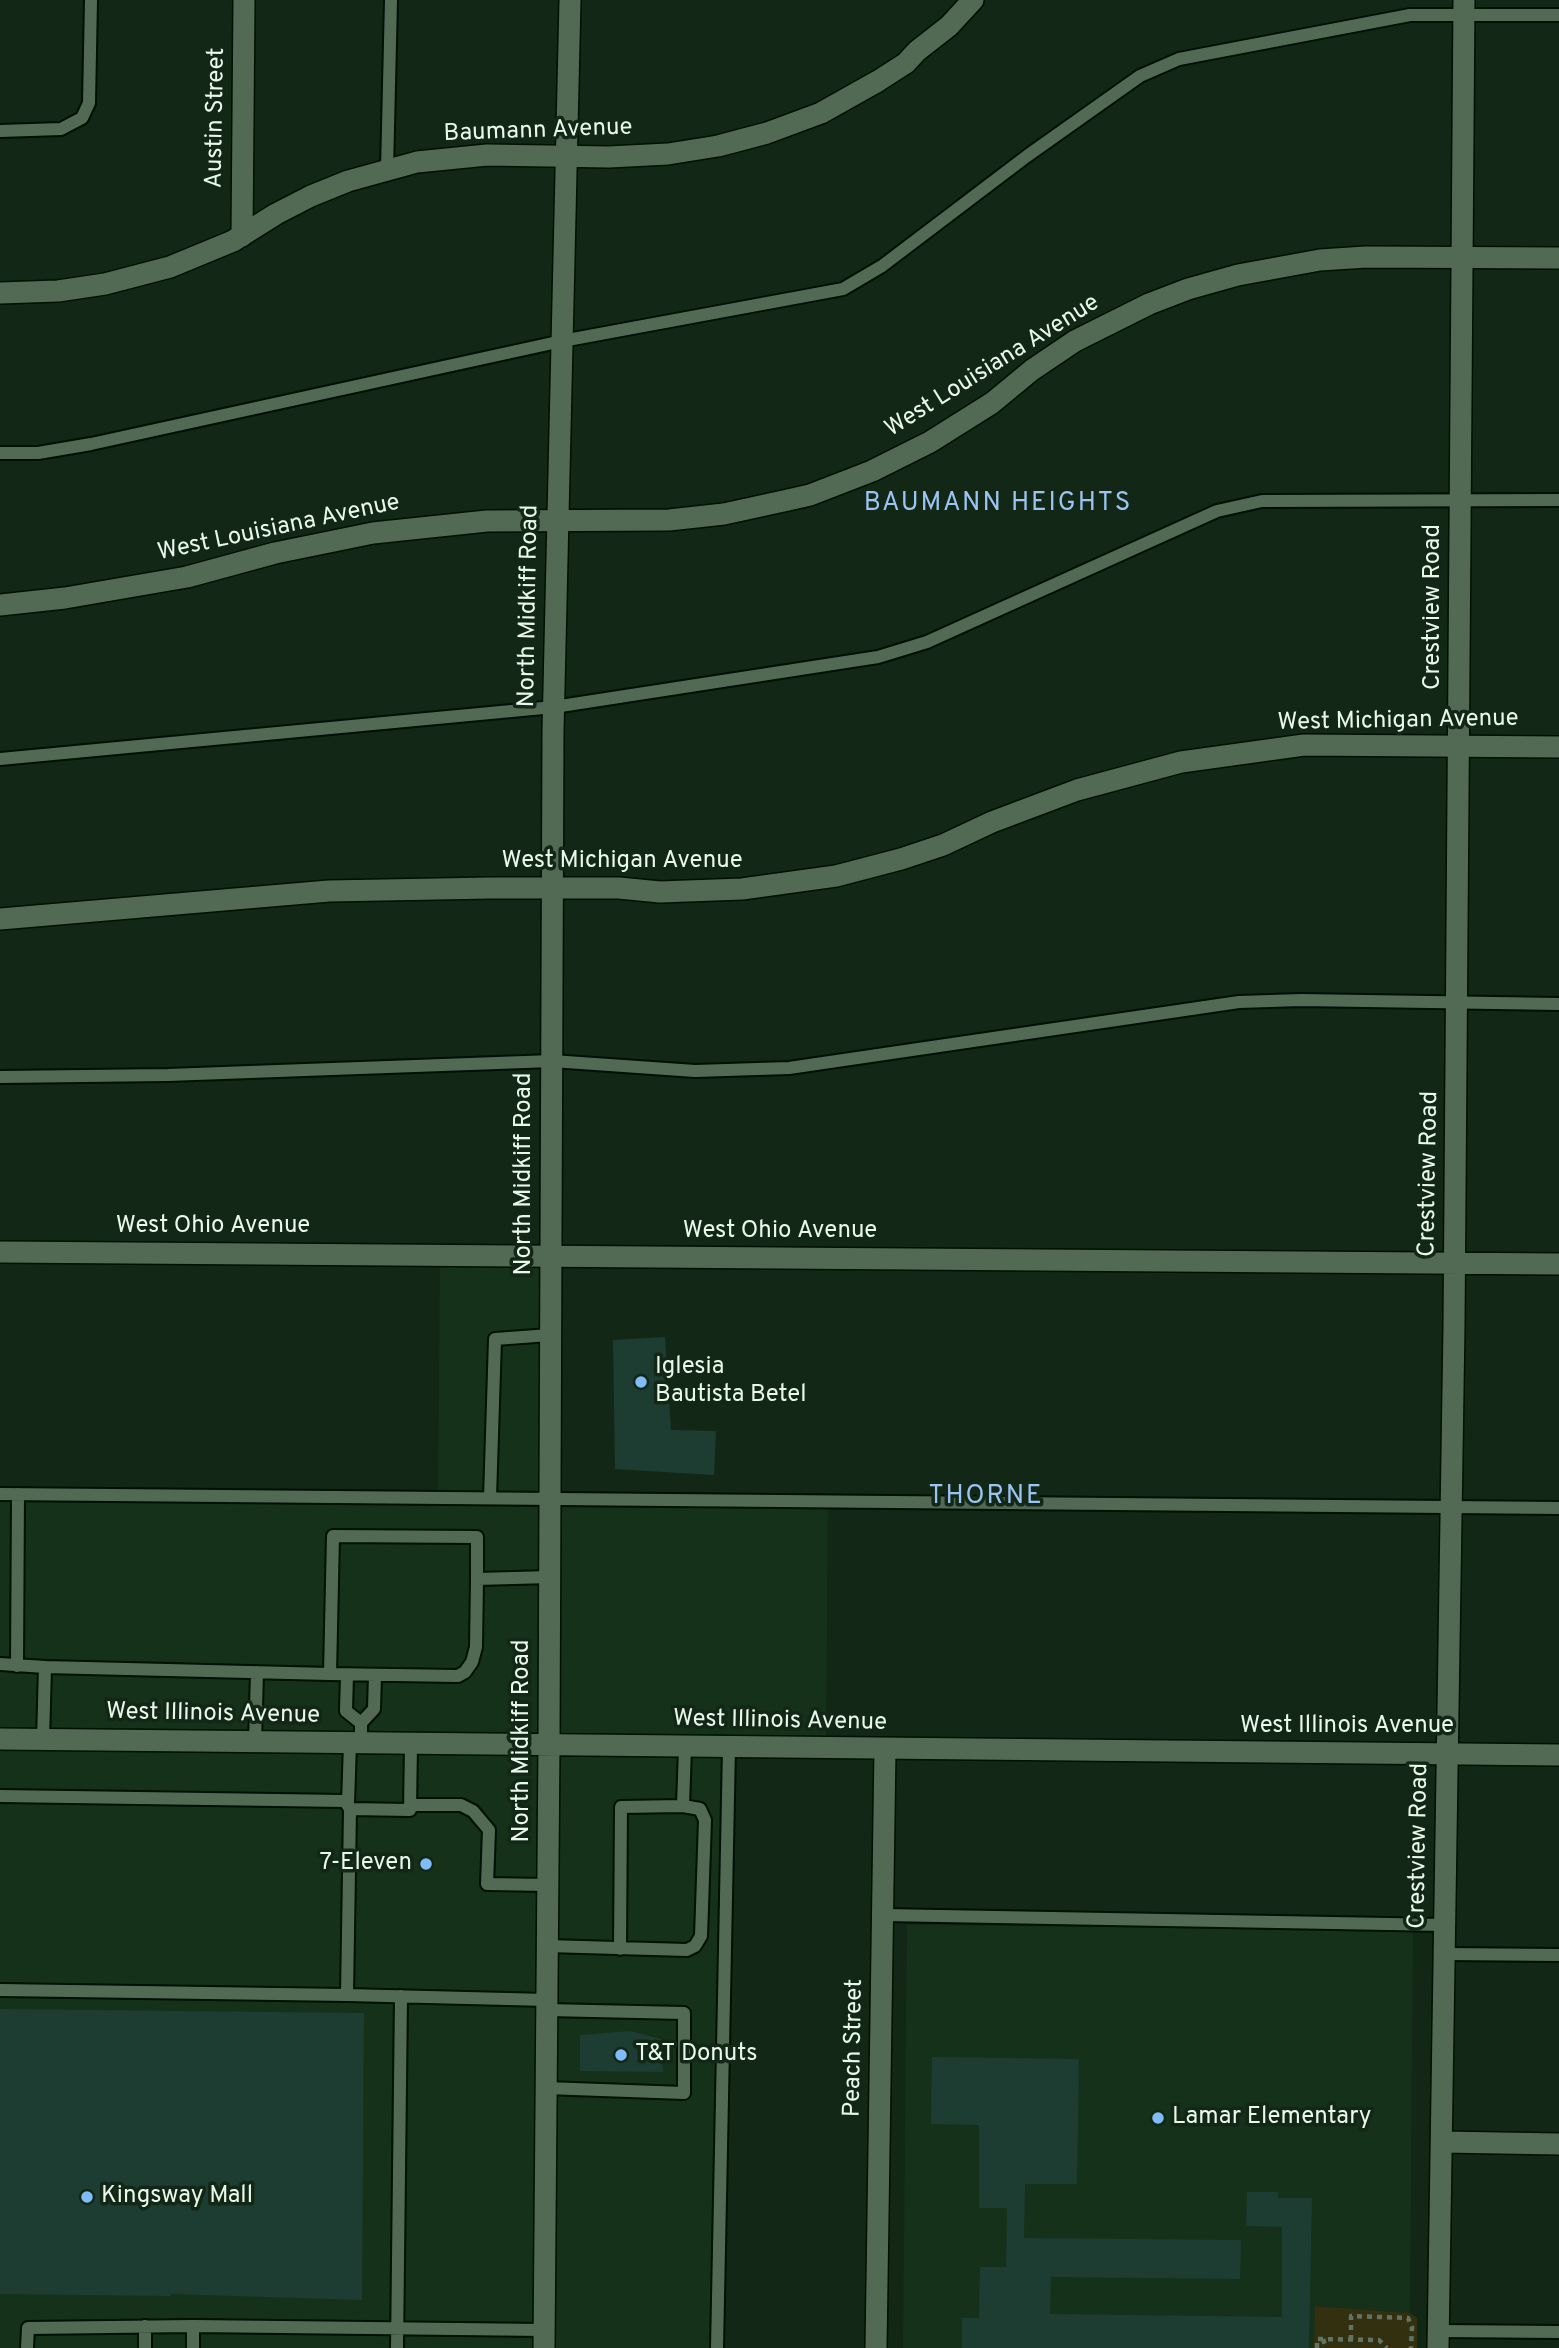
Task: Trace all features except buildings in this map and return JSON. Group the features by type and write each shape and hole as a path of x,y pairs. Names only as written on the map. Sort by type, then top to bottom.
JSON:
{"street":[{"name":"Austin Street","path":"242,236 244,0"},
{"name":"North Midkiff Road","path":"544,2339 554,707 570,0"},
{"name":"Baumann Avenue","path":"0,293 58,291 105,284 170,267 242,236 282,210 311,196 348,181 417,162 487,155 617,157 668,154 718,146 798,122 850,98 906,63 916,51 949,26 973,0"},
{"name":"Crestview Road","path":"1438,2340 1455,1263 1464,7"},
{"name":"West Louisiana Avenue","path":"0,605 65,598 187,577 275,553 373,533 454,523 658,520 703,516 788,500 841,484 930,442 992,403 1032,370 1111,321 1208,283 1309,261 1366,257 1559,258"},
{"name":"West Michigan Avenue","path":"0,919 329,891 619,888 660,892 742,889 823,878 901,859 943,845 992,822 1077,790 1181,762 1304,745 1559,747"},
{"name":"West Ohio Avenue","path":"0,1252 1559,1264"},
{"name":"West Illinois Avenue","path":"0,1739 255,1742 357,1736 411,1744 1559,1755"},
{"name":"Peach Street","path":"876,2348 885,1749"},
{"path":"1442,2142 1559,2144"}],"lane":[{"path":"0,131 61,129 82,118 89,103 91,0"},
{"path":"387,170 391,0"},
{"path":"0,453 38,453 91,444 562,341 843,289 883,266 1027,156 1140,76 1180,59 1464,7 1559,15"},
{"path":"0,760 554,707 878,657 927,642 1217,511 1262,501 1559,500"},
{"path":"0,1077 168,1075 552,1061 695,1071 789,1068 1239,1002 1301,1000 1559,1004"},
{"path":"490,1498 495,1339 550,1335"},
{"path":"0,1494 1559,1508"},
{"path":"17,1666 18,1494"},
{"path":"0,1664 347,1675 458,1676 466,1672 476,1647 477,1537 333,1536 330,1674"},
{"path":"477,1579 550,1577"},
{"path":"43,1740 45,1667"},
{"path":"255,1742 257,1672"},
{"path":"347,1675 346,1711 357,1736"},
{"path":"347,1995 349,1806 357,1736 374,1709 374,1675"},
{"path":"0,1796 345,1801 349,1806 410,1810 411,1744"},
{"path":"683,1806 685,1747"},
{"path":"717,2348 729,1747"},
{"path":"411,1805 461,1805 473,1811 489,1830 487,1884 548,1885"},
{"path":"547,1946 621,1949 687,1951 695,1946 701,1936 705,1820 700,1809 683,1806 621,1807 621,1949"},
{"path":"883,1915 1445,1925"},
{"path":"1445,1954 1559,1955"},
{"path":"0,1990 401,1996 684,2013 684,2093 546,2088"},
{"path":"397,2348 401,1996"},
{"path":"145,2326 145,2348"},
{"path":"193,2326 193,2348"},
{"path":"27,2348 27,2328 193,2326 397,2329 544,2339"},
{"path":"1438,2340 1559,2332"}],"path":[{"path":"1351,2340 1351,2316 1408,2318 1412,2327 1411,2348"},
{"path":"1317,2348 1317,2339 1380,2340 1387,2348"},
{"path":"1323,2339 1326,2348"}],"shaded area":[{"path":"440,1257 541,1258 554,1501 828,1503 826,1748 725,1747 719,2348 0,2348 0,1495 438,1499"},
{"name":"Lamar Elementary","path":"907,1925 1413,1930 1410,2313 1316,2306 1314,2348 903,2348"},
{"path":"1315,2306 1410,2313 1417,2318 1417,2348 1314,2348"}],"place":[{"name":"Iglesia Bautista Betel","path":"641,1382"},
{"name":"7-Eleven","path":"426,1864"},
{"name":"T&T Donuts","path":"621,2055"},
{"name":"Lamar Elementary","path":"1158,2118"},
{"name":"Kingsway Mall","path":"87,2197"}],"district":[{"name":"BAUMANN HEIGHTS","path":"998,505"},
{"name":"THORNE","path":"986,1498"}]}
